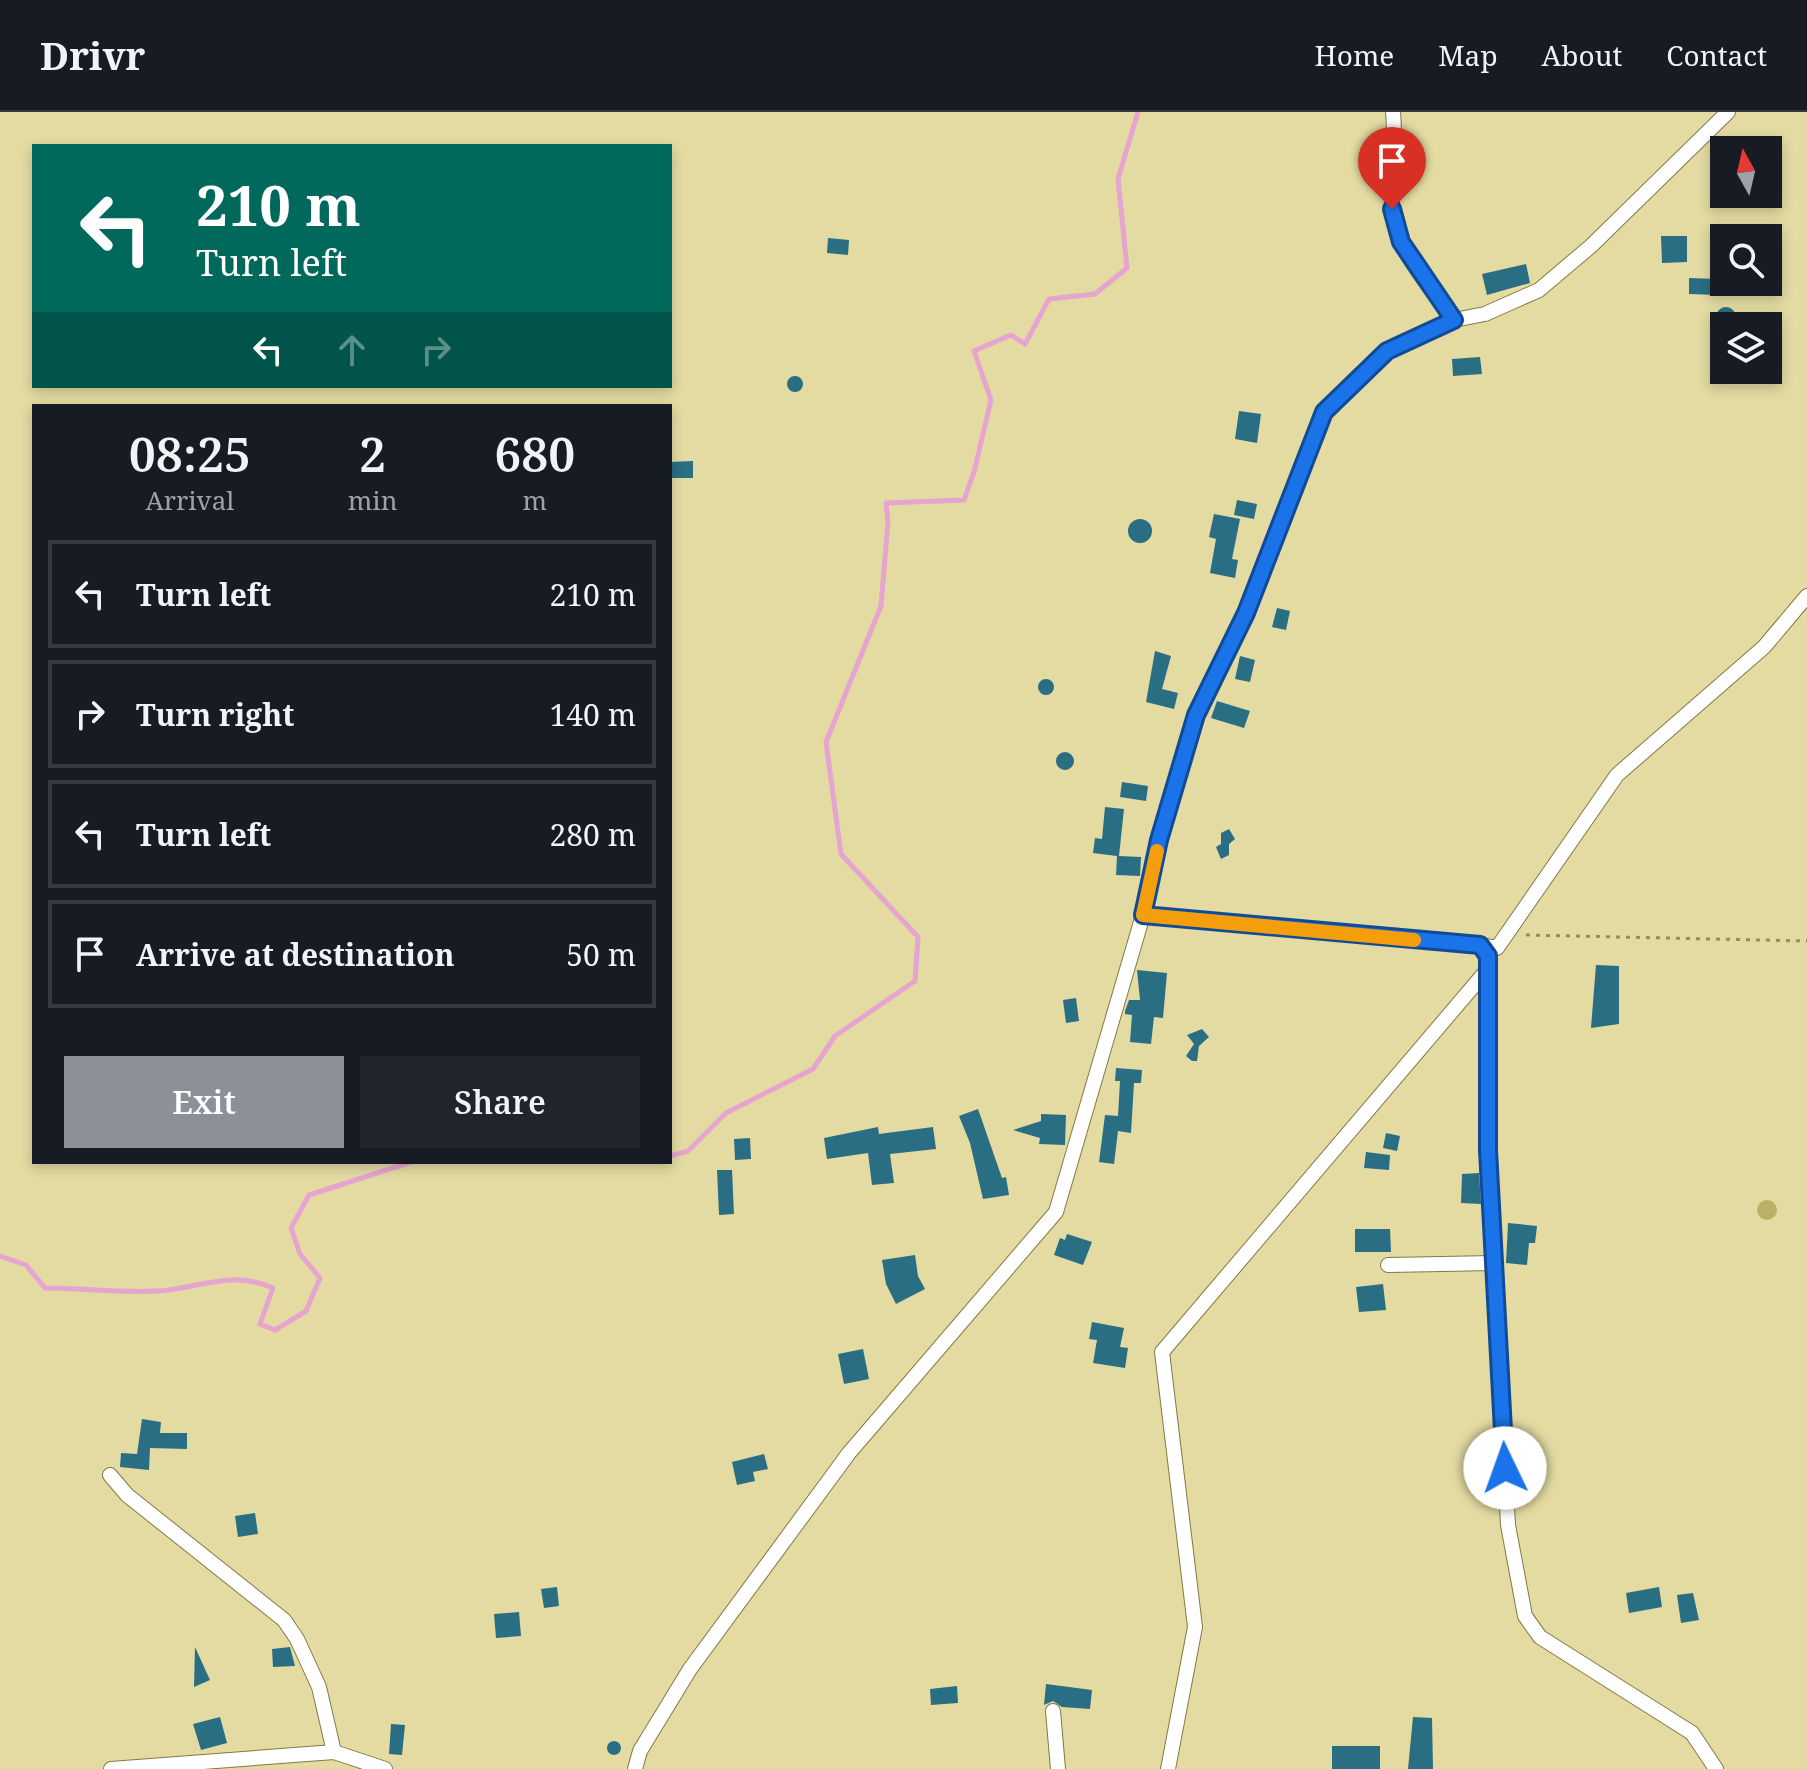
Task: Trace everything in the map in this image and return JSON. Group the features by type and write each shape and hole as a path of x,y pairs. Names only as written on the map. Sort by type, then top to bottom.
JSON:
{"street":[{"path":"1393,112 1396,140 1392,209 1401,242 1454,320"},
{"path":"635,1769 640,1751 690,1669 849,1453 1056,1212 1143,915 1159,840 1196,715 1246,613 1324,412 1387,351 1454,320 1485,314 1539,290 1591,246 1728,112"},
{"path":"1143,915 1497,948 1617,775 1764,647 1807,596"},
{"path":"1480,945 1488,956 1488,1150 1508,1525 1525,1616 1540,1637 1692,1733 1716,1769"},
{"path":"1168,1769 1195,1627 1162,1352 1488,969"},
{"path":"1388,1265 1495,1263"},
{"path":"110,1475 127,1495 284,1620 297,1639 319,1687 334,1752"},
{"path":"1053,1711 1058,1769"},
{"path":"111,1769 334,1752 385,1769"}],"path":[{"path":"1506,935 1807,941"}],"shaded area":[{"path":"1767,1200 1774,1203 1777,1210 1774,1217 1767,1220 1760,1217 1757,1210 1760,1203"}],"building":[{"path":"1661,236 1687,236 1687,262 1662,263"},
{"path":"828,238 849,240 848,255 827,253"},
{"path":"1526,264 1530,283 1487,295 1482,274"},
{"path":"1689,278 1710,279 1710,295 1689,294"},
{"path":"1726,307 1734,312 1718,312"},
{"path":"1480,357 1482,374 1453,376 1452,359"},
{"path":"795,376 803,384 795,392 787,384"},
{"path":"1239,411 1261,414 1257,443 1235,439"},
{"path":"693,461 693,478 672,478 672,462"},
{"path":"1237,500 1257,504 1254,519 1234,515"},
{"path":"1214,514 1240,519 1232,559 1238,560 1235,578 1210,573 1216,539 1209,537"},
{"path":"1140,519 1148,523 1152,531 1148,539 1140,543 1132,539 1128,531 1132,523"},
{"path":"1277,608 1290,611 1286,630 1272,627"},
{"path":"1155,651 1171,656 1162,689 1178,693 1174,709 1146,702"},
{"path":"1240,656 1255,660 1250,682 1235,679"},
{"path":"1046,679 1054,687 1046,695 1038,687"},
{"path":"1217,701 1250,711 1244,728 1211,718"},
{"path":"1065,752 1074,761 1065,770 1056,761"},
{"path":"1122,782 1148,786 1146,801 1120,797"},
{"path":"1105,807 1124,809 1119,856 1141,857 1140,876 1116,875 1117,856 1093,853 1095,838 1102,839"},
{"path":"1229,829 1235,839 1229,844 1229,855 1221,859 1216,847 1221,844 1221,833"},
{"path":"1596,965 1619,966 1619,1024 1591,1028"},
{"path":"1137,970 1167,973 1163,1018 1154,1017 1151,1044 1130,1042 1132,1015 1125,1014 1125,1011 1129,1000 1140,1000"},
{"path":"1076,998 1079,1021 1066,1023 1063,1000"},
{"path":"1202,1029 1209,1037 1199,1046 1197,1061 1192,1061 1186,1056 1194,1044 1187,1035"},
{"path":"1116,1068 1142,1070 1141,1083 1134,1083 1131,1133 1118,1131 1114,1164 1099,1162 1105,1115 1118,1116 1120,1081 1115,1081"},
{"path":"978,1109 1002,1178 1006,1177 1009,1195 983,1199 970,1143 959,1116"},
{"path":"1041,1114 1066,1115 1065,1145 1039,1144 1040,1138 1013,1130 1041,1121"},
{"path":"878,1127 879,1134 933,1127 936,1149 890,1154 894,1183 872,1185 868,1153 827,1159 824,1138"},
{"path":"1386,1133 1400,1136 1397,1151 1383,1148"},
{"path":"750,1138 751,1159 735,1160 734,1139"},
{"path":"1366,1152 1390,1155 1389,1170 1364,1168"},
{"path":"717,1170 732,1170 734,1214 719,1215"},
{"path":"1479,1173 1481,1204 1461,1203 1462,1174"},
{"path":"1508,1223 1537,1226 1535,1243 1529,1243 1527,1265 1506,1263"},
{"path":"1355,1229 1390,1229 1391,1252 1355,1252"},
{"path":"1067,1234 1092,1242 1083,1265 1054,1255 1060,1238 1065,1240"},
{"path":"915,1255 918,1276 925,1289 896,1304 886,1284 882,1260"},
{"path":"1383,1284 1386,1310 1359,1312 1356,1287"},
{"path":"1092,1322 1124,1328 1120,1347 1128,1348 1125,1368 1093,1363 1097,1340 1089,1339"},
{"path":"863,1349 869,1379 844,1384 838,1354"},
{"path":"142,1419 161,1422 160,1433 187,1433 187,1449 150,1448 149,1470 120,1467 121,1453 137,1454"},
{"path":"764,1454 768,1469 753,1472 755,1481 737,1485 732,1462"},
{"path":"255,1513 258,1534 238,1537 235,1516"},
{"path":"557,1587 559,1606 544,1608 541,1589"},
{"path":"1659,1587 1662,1607 1629,1613 1626,1593"},
{"path":"1693,1593 1699,1620 1681,1623 1677,1595"},
{"path":"519,1612 521,1636 496,1638 494,1614"},
{"path":"195,1647 210,1680 194,1687"},
{"path":"290,1647 295,1666 273,1667 272,1649"},
{"path":"1046,1684 1092,1690 1090,1709 1062,1707 1053,1701 1044,1705"},
{"path":"957,1686 958,1703 931,1705 930,1689"},
{"path":"220,1717 227,1743 201,1750 193,1724"},
{"path":"1413,1717 1432,1718 1433,1769 1408,1769"},
{"path":"391,1724 405,1725 402,1755 389,1754"},
{"path":"614,1741 621,1748 614,1755 607,1748"},
{"path":"1332,1746 1380,1746 1380,1769 1332,1769"}],"waterway":[{"path":"672,1155 688,1151 726,1113 813,1069 835,1036 915,981 918,937 841,854 826,742 881,606 888,522 886,503 964,500 991,400 974,351 1011,335 1025,344 1049,299 1095,294 1127,268 1118,179 1138,112"},
{"path":"0,1256 26,1265 45,1288 143,1291 172,1290 228,1280 257,1283 273,1288 260,1324 275,1330 306,1311 320,1278 300,1254 291,1228 309,1195 405,1164"}],"slow traffic":[{"path":"1157,851 1143,915 1414,940"}],"route":[{"path":"1392,209 1401,242 1454,320 1387,351 1324,412 1246,613 1196,715 1159,840 1143,915 1480,945 1485,950 1488,956 1488,1150 1505,1468"}]}
